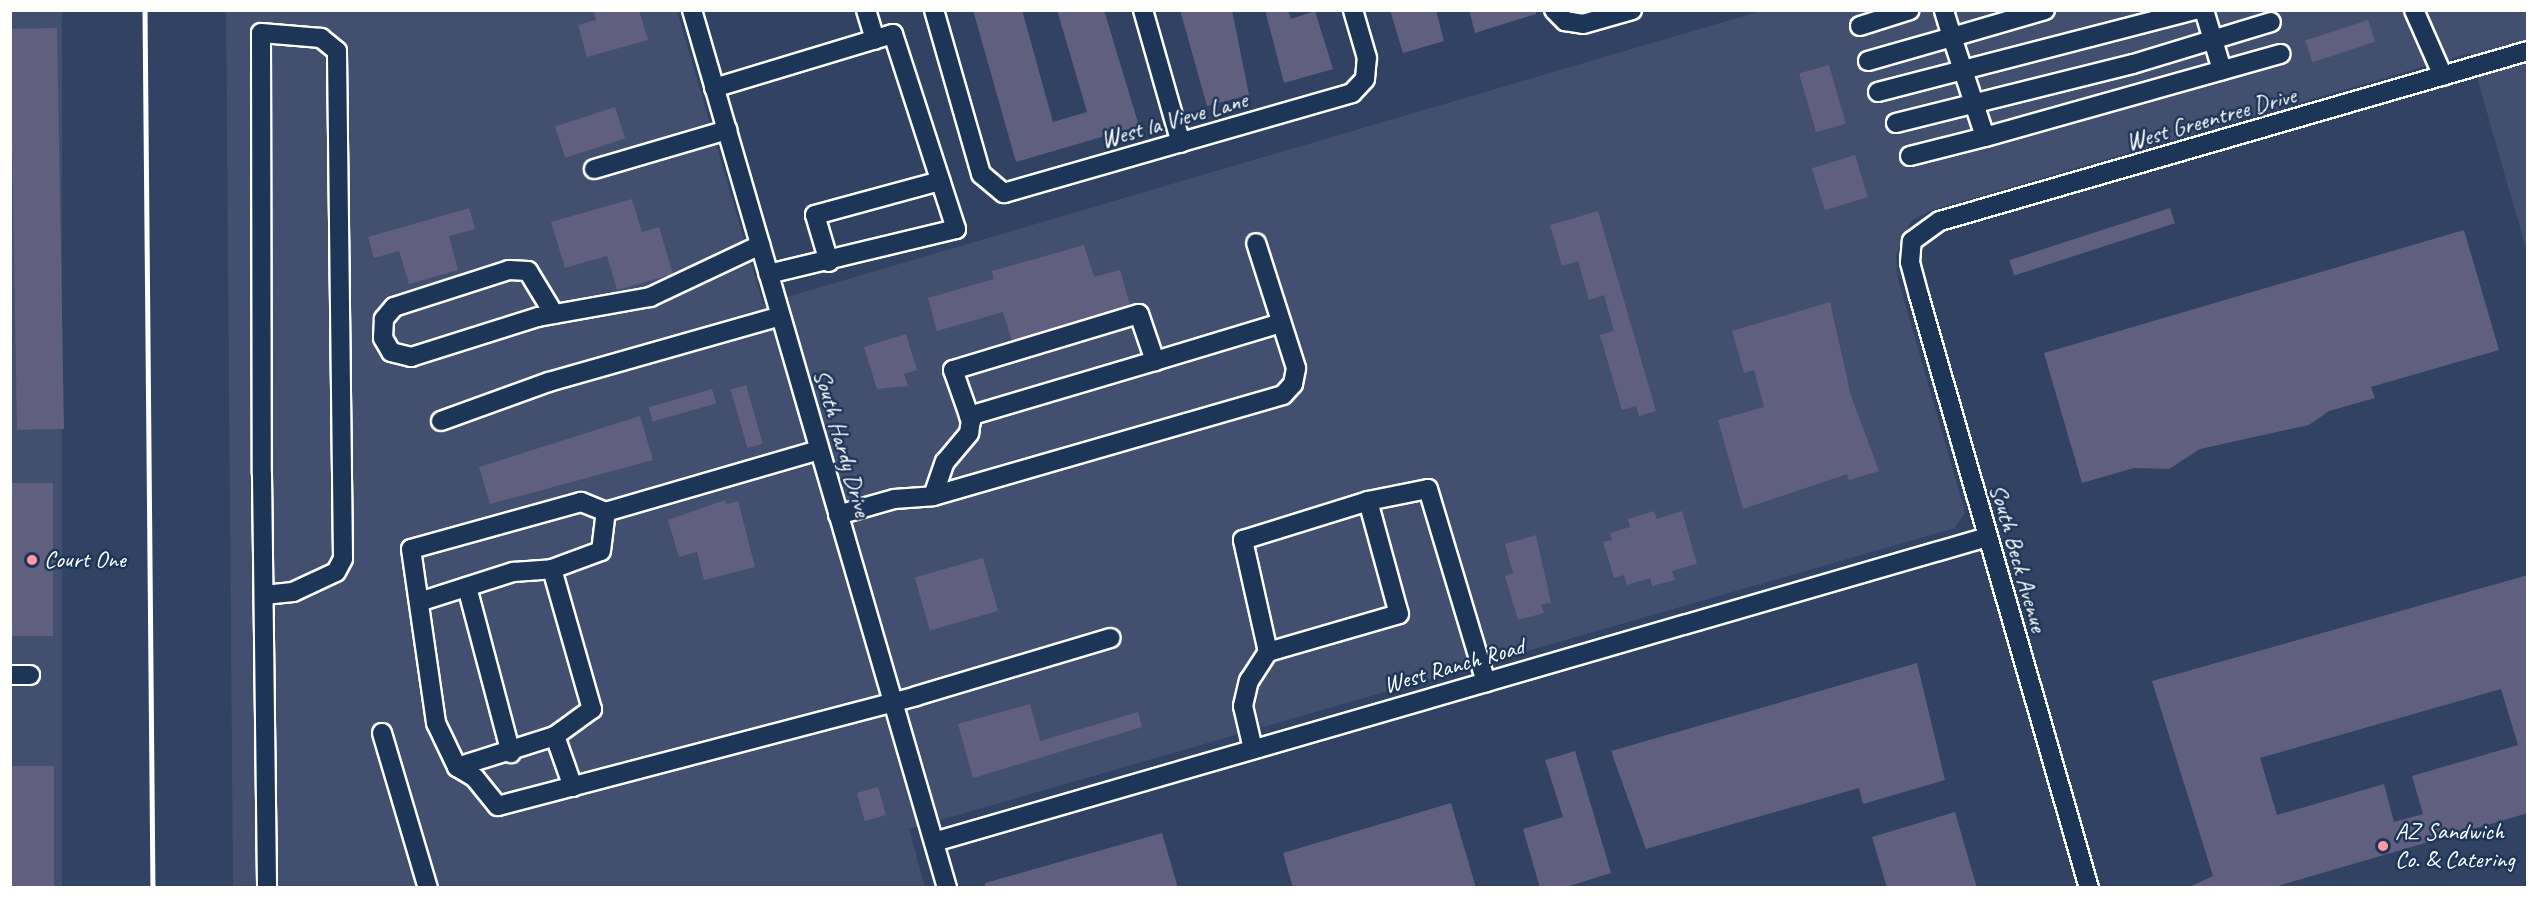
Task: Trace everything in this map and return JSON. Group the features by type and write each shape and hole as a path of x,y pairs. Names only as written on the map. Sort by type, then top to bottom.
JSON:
{"street":[{"name":"South Hardy Drive","path":"692,10 947,888"},
{"path":"867,10 874,40"},
{"name":"West la Vieve Lane","path":"934,10 981,174 991,187 1004,193 1352,93 1365,79 1367,58 1353,10"},
{"path":"1143,10 1181,143"},
{"path":"1559,16 1583,24 1632,10"},
{"path":"1860,26 1910,10"},
{"path":"1944,10 1985,138"},
{"path":"1868,61 2045,10"},
{"path":"1878,92 2196,10"},
{"path":"2204,10 2222,70"},
{"path":"2414,10 2442,76"},
{"path":"1896,123 2271,22"},
{"path":"264,595 293,592 336,573 343,548 337,51 321,38 261,33 262,450 267,888"},
{"path":"714,88 893,34 956,229 829,262 768,274"},
{"name":"West Greentree Drive","path":"1912,241 1940,221 2528,51"},
{"path":"1910,156 1985,138 2281,54"},
{"path":"594,169 726,130"},
{"path":"829,262 816,215 940,181"},
{"name":"South Beck Avenue","path":"1912,241 1910,262 2089,888"},
{"path":"838,515 894,499 933,496 1283,395 1293,384 1296,368 1256,243"},
{"path":"554,314 528,271 517,269 394,307 384,319 383,338 391,352 411,357 554,314 650,297 760,245"},
{"path":"933,496 945,462 969,432 969,416 952,370 1139,314 1155,362"},
{"path":"441,421 549,382 780,316"},
{"path":"969,416 1281,323"},
{"path":"819,450 606,512 581,502 411,549 436,723 457,767 476,778 498,806 892,703 1112,638"},
{"path":"1268,652 1243,540 1368,501 1428,489 1486,682"},
{"path":"1253,749 1243,706 1248,681 1268,652 1398,614 1368,501"},
{"path":"418,602 513,572 552,569 601,551 606,512"},
{"name":"West Ranch Road","path":"934,842 1987,537"},
{"path":"457,767 511,753 555,736 592,709 552,569"},
{"path":"467,587 511,753"},
{"path":"10,675 30,675"},
{"path":"382,733 428,888"},
{"path":"555,736 573,788"}],"shaded area":[{"path":"10,11 62,11 62,887 10,887"},
{"path":"226,11 677,11 763,304 1761,11 2527,11 2527,252 2470,53 1932,210 1911,221 1896,255 1897,276 1965,512 1955,528 909,829 925,887 233,887"}],"building":[{"path":"593,10 639,10 648,40 587,57 578,25 596,20"},
{"path":"973,10 1022,10 1053,122 1087,112 1057,10 1104,10 1139,126 1016,162"},
{"path":"1180,10 1232,10 1249,95 1207,106"},
{"path":"1265,10 1288,10 1291,19 1315,11 1333,69 1284,83"},
{"path":"1390,10 1436,10 1444,41 1403,53"},
{"path":"1469,10 1536,10 1536,14 1475,33"},
{"path":"2368,20 2375,42 2312,62 2305,40"},
{"path":"57,28 64,429 17,430 10,29"},
{"path":"1829,65 1846,124 1816,132 1799,74"},
{"path":"615,107 625,138 565,158 555,126"},
{"path":"1855,155 1868,197 1825,210 1812,168"},
{"path":"632,199 642,232 659,227 673,274 617,290 607,256 565,268 551,222"},
{"path":"469,208 475,229 449,236 458,270 409,284 399,251 374,258 368,237"},
{"path":"2170,208 2175,223 2014,275 2009,260"},
{"path":"1598,211 1656,411 1639,416 1636,406 1622,410 1600,335 1614,331 1604,295 1589,300 1578,261 1562,266 1550,225"},
{"path":"2464,230 2499,350 2371,387 2375,398 2329,411 2309,425 2200,449 2169,469 2134,468 2082,483 2044,353"},
{"path":"1084,245 1094,277 1120,270 1130,305 1012,341 1003,312 937,331 928,298 994,279 992,271"},
{"path":"1830,302 1851,396 1879,471 1849,480 1847,474 1743,509 1718,420 1764,407 1754,370 1744,373 1732,331"},
{"path":"906,334 917,370 904,374 908,386 877,389 864,347"},
{"path":"746,385 763,444 747,448 731,389"},
{"path":"712,389 716,403 653,422 649,407"},
{"path":"640,416 653,460 490,504 479,467"},
{"name":"Court One","path":"10,483 53,483 53,636 10,636"},
{"path":"725,500 727,504 738,501 755,567 704,580 697,552 679,557 668,520"},
{"path":"1654,511 1657,519 1682,511 1697,564 1672,571 1675,580 1652,586 1650,578 1627,585 1624,575 1614,578 1603,542 1612,540 1610,533 1630,527 1628,519"},
{"path":"1536,535 1551,603 1541,605 1544,613 1518,620 1505,576 1513,573 1505,544"},
{"path":"983,558 998,611 930,630 915,578"},
{"path":"2528,575 2528,813 2271,888 2187,888 2213,876 2152,681","holes":["2501,689 2518,745 2412,776 2423,814 2394,822 2384,784 2277,815 2260,758"]},
{"path":"1917,663 1945,780 1863,804 1859,788 1646,849 1611,751"},
{"path":"1030,704 1040,741 1138,712 1142,727 973,778 958,724"},
{"path":"1575,751 1611,873 1563,888 1540,888 1523,829 1563,817 1545,760"},
{"path":"10,766 54,766 54,888 10,888"},
{"path":"878,787 886,815 865,821 857,793"},
{"path":"1451,803 1476,888 1293,888 1283,853"},
{"path":"1955,812 1977,888 1887,888 1872,837"},
{"path":"1162,833 1178,888 985,888 985,883"}],"railway":[{"path":"145,10 153,888"}],"place":[{"name":"Court One","path":"32,560"},
{"name":"AZ Sandwich Co. & Catering","path":"2383,846"}]}
